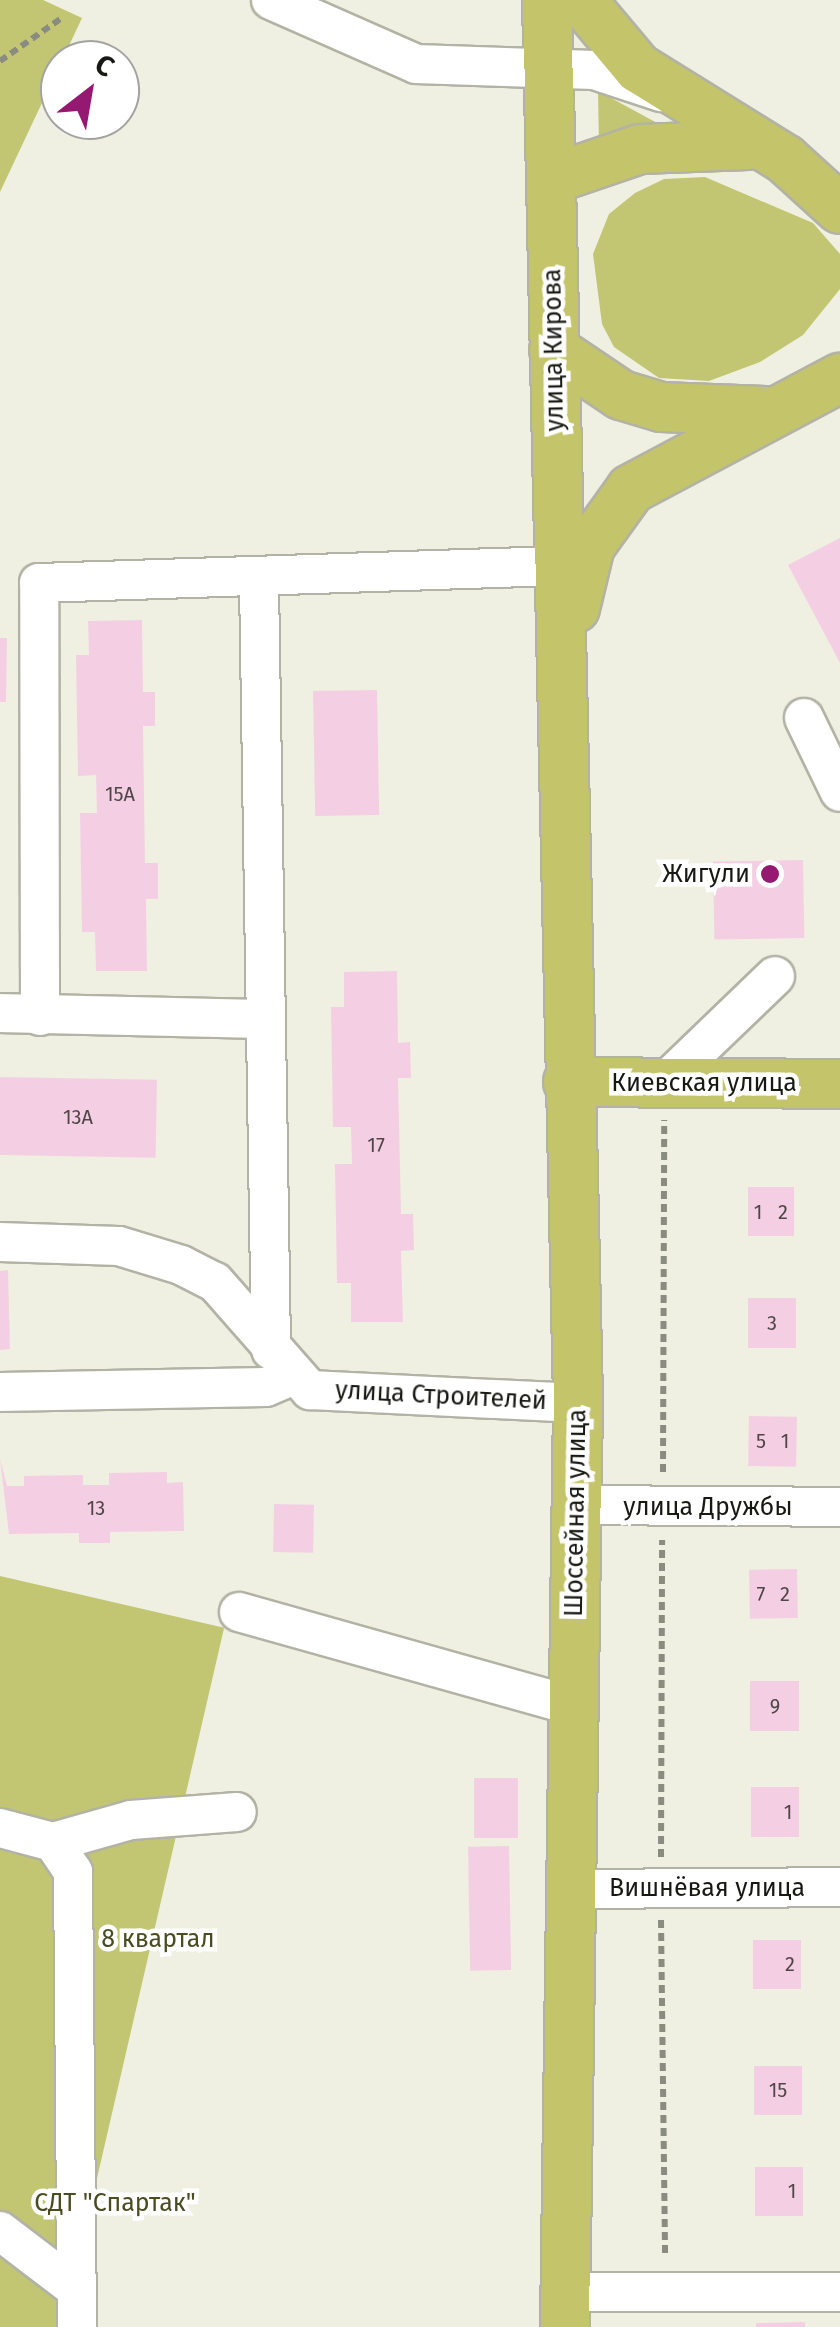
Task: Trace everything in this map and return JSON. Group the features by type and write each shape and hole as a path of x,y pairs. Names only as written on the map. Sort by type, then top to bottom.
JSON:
{"main road":[{"name":"улица Кирова","path":"547,0 560,700"},
{"path":"581,0 675,97 831,193"},
{"path":"552,179 640,148 756,146"},
{"path":"554,350 621,395 660,407 773,411"},
{"path":"560,700 580,575 608,515 666,465 834,382"},
{"name":"Шоссейная улица","path":"560,700 578,1402 565,2309"},
{"name":"Киевская улица","path":"568,1082 664,1094 840,1084"}],"street":[{"path":"271,0 416,64 594,70 675,97"},
{"path":"40,1016 39,583 259,582 556,566"},
{"path":"0,1392 266,1387 280,1363 264,1019 259,582"},
{"path":"804,718 840,792"},
{"path":"664,1094 774,976"},
{"path":"0,1013 264,1019"},
{"path":"0,1242 118,1246 166,1259 214,1282 280,1363"},
{"name":"улица Строителей","path":"280,1363 310,1390 578,1402"},
{"name":"улица Дружбы","path":"577,1505 662,1509 840,1507"},
{"path":"239,1612 574,1706"},
{"path":"0,1828 53,1842 132,1820 237,1812"},
{"path":"53,1842 74,1872 77,2327"},
{"name":"Вишнёвая улица","path":"574,1889 840,1887"},
{"path":"0,2231 76,2289"},
{"path":"565,2309 666,2295 840,2292"}],"path":[{"path":"0,61 63,17"},
{"path":"664,1094 660,1890 666,2295"}],"green space":[{"path":"0,0 43,0 82,18 72,40 40,40 40,107 0,192"},
{"path":"598,91 672,131 599,148"},
{"path":"705,177 813,223 840,254 840,289 803,335 760,362 709,381 659,378 614,347 602,324 593,254 609,214 635,193 664,179"},
{"path":"0,1576 224,1628 63,2327 0,2327"}],"building":[{"path":"840,538 840,663 788,565"},
{"path":"142,620 143,692 155,692 155,726 143,726 145,863 158,863 158,899 146,899 147,971 96,971 95,932 82,932 80,813 97,813 96,775 78,776 76,655 89,655 88,621"},
{"path":"0,638 7,638 6,702 0,702"},
{"path":"377,690 379,815 315,816 313,691"},
{"path":"803,860 804,938 714,940 713,862"},
{"path":"397,971 398,1043 410,1042 411,1078 398,1078 401,1214 413,1214 414,1250 401,1251 403,1322 351,1322 351,1283 337,1283 335,1164 352,1164 351,1127 333,1127 331,1007 344,1007 344,972"},
{"path":"0,1077 157,1080 156,1158 0,1155"},
{"path":"748,1187 794,1187 794,1236 748,1236"},
{"path":"8,1270 10,1349 0,1350 0,1271"},
{"path":"748,1298 796,1298 796,1348 748,1348"},
{"path":"749,1416 797,1417 796,1467 748,1466"},
{"path":"0,1459 7,1486 24,1486 24,1476 83,1475 83,1485 109,1485 109,1473 167,1472 167,1483 183,1482 184,1531 110,1532 110,1543 79,1543 79,1533 9,1534"},
{"path":"274,1504 314,1505 313,1553 273,1552"},
{"path":"797,1569 798,1618 750,1619 749,1570"},
{"path":"750,1681 799,1681 799,1731 750,1731"},
{"path":"474,1778 518,1778 518,1838 474,1838"},
{"path":"751,1787 799,1787 799,1837 751,1837"},
{"path":"509,1846 511,1970 470,1971 468,1847"},
{"path":"753,1940 801,1940 801,1989 753,1989"},
{"path":"754,2066 802,2066 802,2115 754,2115"},
{"path":"755,2167 803,2167 803,2216 755,2216"},
{"path":"805,2322 805,2327 756,2327 756,2323"}],"place":[{"name":"Жигули","path":"770,874"}],"park label":[{"name":"8 квартал","path":"158,1939"},
{"name":"СДТ \"Спартак\"","path":"115,2203"}]}
